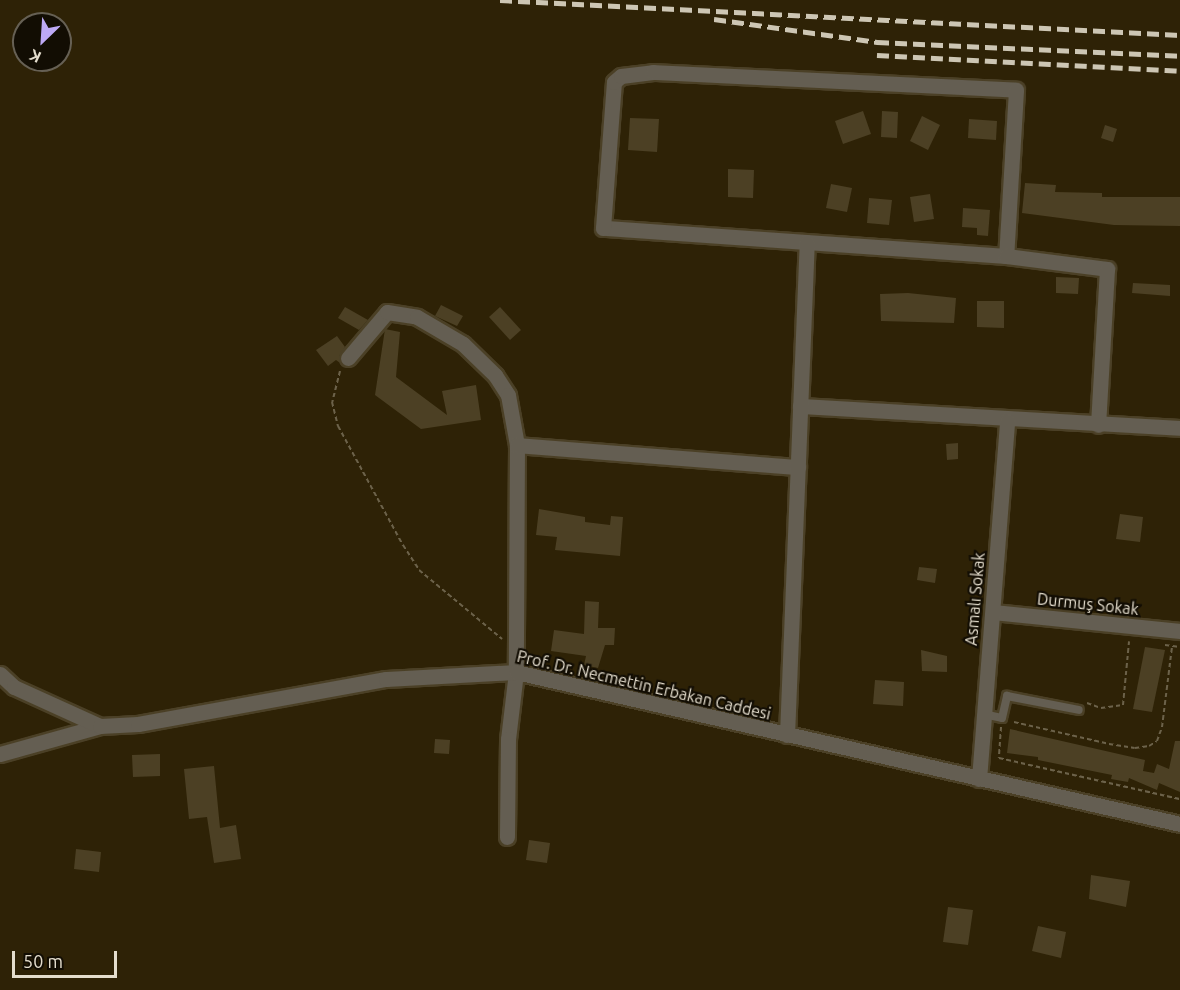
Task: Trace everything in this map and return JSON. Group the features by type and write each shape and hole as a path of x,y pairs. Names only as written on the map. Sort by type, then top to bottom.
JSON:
{"street":[{"path":"1006,256 1016,90 653,72 634,73 614,82 603,228 1006,256 1107,269 1098,424"},
{"path":"787,735 807,242"},
{"path":"348,358 387,312 417,317 463,344 495,375 508,395 517,446 516,672 508,739 507,837"},
{"path":"800,406 1007,421 1180,428"},
{"name":"Asmalı Sokak","path":"979,779 1007,421"},
{"path":"517,446 798,467"},
{"name":"Durmuş Sokak","path":"993,612 1180,631"},
{"name":"Prof. Dr. Necmettin Erbakan Caddesi","path":"0,674 14,687 100,726 138,724 386,679 516,672 1180,824"},
{"path":"0,754 100,726"}],"lane":[{"path":"983,714 1002,717 1007,696 1079,710"}],"path":[{"path":"348,358 339,374 332,402 338,426 403,545 419,570 516,650"},
{"path":"1079,710 1086,703 1101,708 1123,705 1130,639"},
{"path":"1156,642 1180,647"},
{"path":"1012,721 1110,744 1135,748 1149,746 1157,741 1162,727 1172,647"},
{"path":"1002,726 999,758 1180,799"}],"building":[{"path":"863,111 871,134 843,144 835,121"},
{"path":"882,111 898,112 897,138 881,137"},
{"path":"922,116 940,125 928,150 910,141"},
{"path":"630,118 659,119 657,152 628,150"},
{"path":"969,119 997,121 996,140 968,138"},
{"path":"1105,125 1117,129 1113,142 1101,138"},
{"path":"728,169 754,170 753,198 728,197"},
{"path":"1025,183 1056,185 1055,192 1102,193 1102,197 1180,197 1180,226 1114,225 1022,213"},
{"path":"831,184 852,188 847,212 826,208"},
{"path":"930,194 934,219 914,222 910,197"},
{"path":"869,198 892,200 889,225 867,223"},
{"path":"963,208 990,210 988,236 977,235 977,228 962,227"},
{"path":"1056,277 1079,278 1078,294 1056,293"},
{"path":"1133,283 1170,285 1170,296 1132,293"},
{"path":"908,293 956,298 954,323 881,321 880,294"},
{"path":"977,301 1004,301 1004,328 977,327"},
{"path":"441,305 463,316 457,326 435,316"},
{"path":"345,307 368,320 359,330 338,318"},
{"path":"500,307 521,330 510,340 489,317"},
{"path":"385,329 400,332 396,377 447,415 442,391 476,385 481,420 421,429 375,395"},
{"path":"337,336 345,347 339,356 340,363 336,360 328,366 316,350"},
{"path":"958,443 958,459 947,460 946,444"},
{"path":"539,509 585,517 585,522 610,525 611,516 623,517 620,556 555,550 557,537 536,535"},
{"path":"1120,514 1143,517 1140,542 1116,539"},
{"path":"919,567 937,569 935,583 917,580"},
{"path":"585,601 599,602 598,628 615,628 614,645 605,645 598,668 584,665 586,656 551,651 554,630 584,634"},
{"path":"1145,647 1165,650 1152,712 1133,709"},
{"path":"921,650 947,656 947,672 922,671"},
{"path":"875,680 904,682 903,706 873,704"},
{"path":"1010,729 1145,760 1143,771 1154,773 1157,764 1169,769 1175,741 1180,741 1180,792 1159,783 1157,790 1129,778 1128,782 1111,779 1112,775 1038,760 1038,757 1007,753"},
{"path":"435,739 450,740 449,754 434,753"},
{"path":"160,754 160,776 133,777 132,755"},
{"path":"214,766 220,828 236,825 241,859 214,863 207,817 189,819 184,769"},
{"path":"529,840 550,843 547,863 526,860"},
{"path":"76,849 101,852 99,872 74,869"},
{"path":"1091,875 1130,881 1126,907 1089,899"},
{"path":"948,907 973,910 968,945 943,942"},
{"path":"1038,926 1066,932 1061,958 1032,951"}],"railway":[{"path":"500,0 1180,35"},
{"path":"714,19 877,42 1180,56"},
{"path":"877,55 1180,71"}]}
